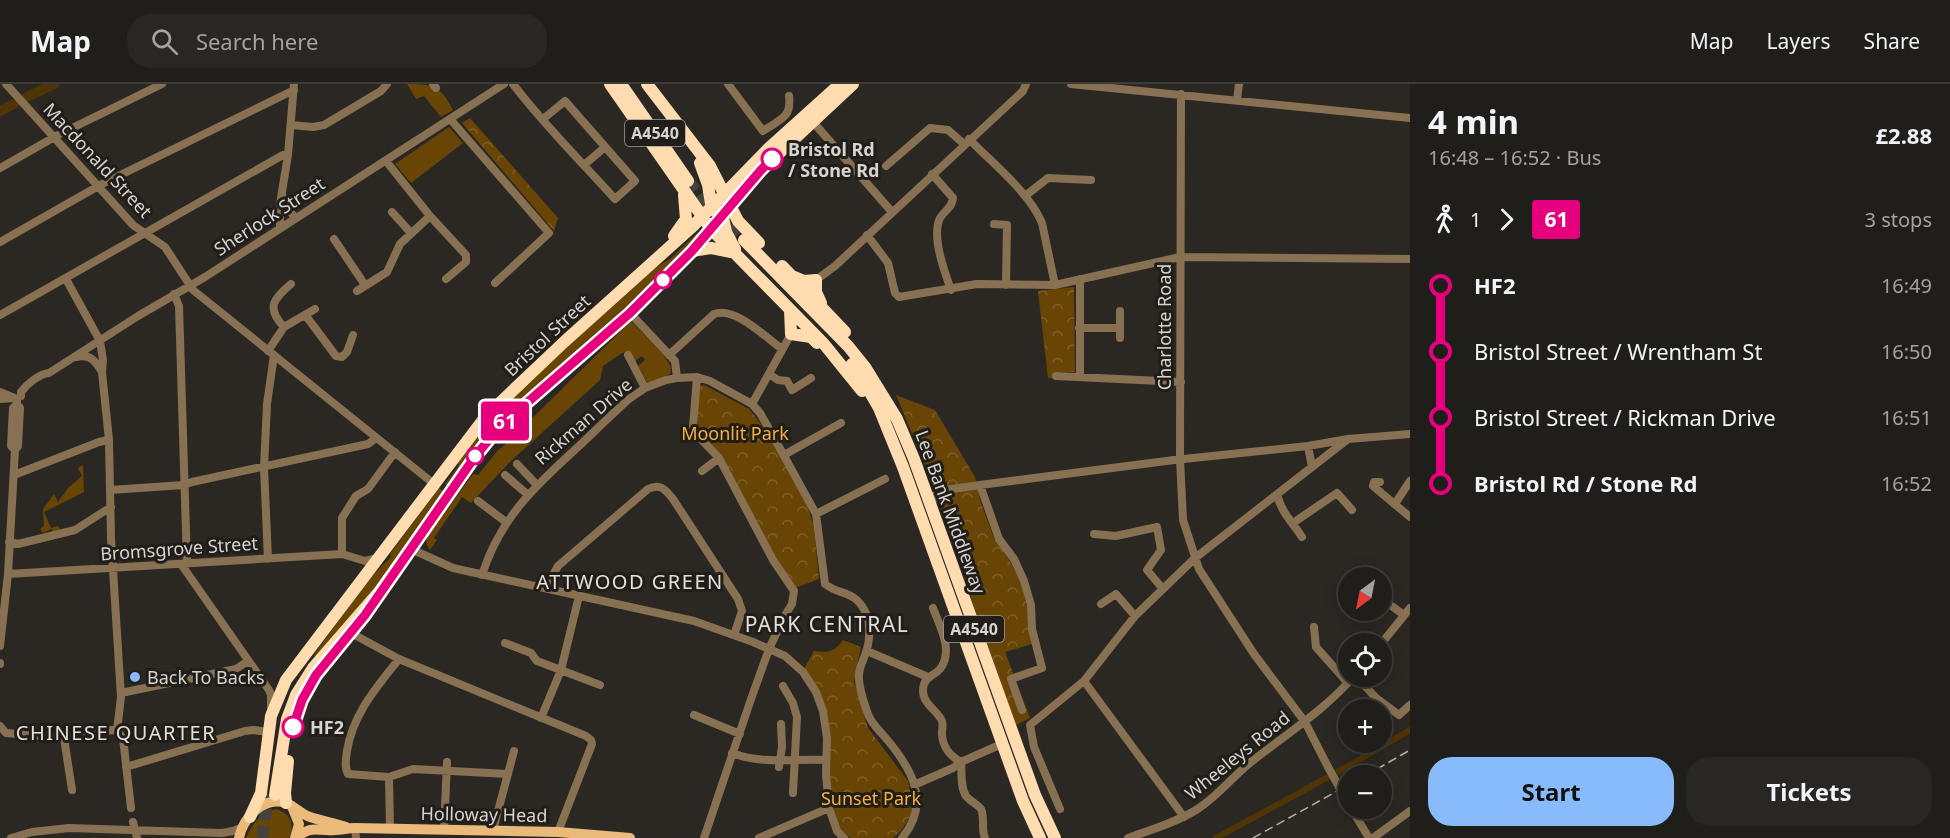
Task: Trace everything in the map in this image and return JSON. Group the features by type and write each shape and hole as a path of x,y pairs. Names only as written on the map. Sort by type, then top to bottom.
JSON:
{"highway":[{"path":"610,84 688,183 716,211 739,242 753,272 824,344 856,383 889,435"},
{"name":"A4540","path":"621,84 688,183"},
{"name":"A4540","path":"631,84 688,183"},
{"path":"647,84 710,166 724,193"},
{"path":"840,84 770,147 724,193 711,229 739,242 791,276 823,308 868,358 882,381 895,409 897,419"},
{"path":"716,211 853,84"},
{"path":"692,144 705,174 716,211 738,221 739,242"},
{"path":"710,166 734,179 753,165"},
{"path":"655,261 663,246 681,228 686,219 688,183"},
{"name":"Bristol Street","path":"379,592 474,458 499,427 630,313 711,229 716,211"},
{"name":"Bristol Street","path":"321,635 486,416 564,342 655,261 716,211"},
{"path":"692,251 722,249 739,242"},
{"name":"Lee Bank Middleway","path":"739,242 848,346 865,367 897,419 1042,810 1055,838"},
{"name":"Lee Bank Middleway","path":"739,242 839,348 859,373 879,408 1004,742 1023,801 1040,838"},
{"path":"791,276 804,280 816,280 816,292 823,308"},
{"path":"790,310 791,334 811,337 856,383"},
{"path":"290,806 285,793 296,712 316,675 351,633 379,592"},
{"path":"321,635 279,714 271,795 287,719 296,695 313,668 379,592"},
{"path":"246,822 261,793 271,716 286,680 321,635"},
{"path":"1042,810 1061,838"}],"main road":[{"path":"239,838 246,822 266,804 290,806 299,824 296,838"},
{"name":"Holloway Head","path":"290,806 309,817 354,831"},
{"name":"Holloway Head","path":"296,838 308,830 317,828 329,831 390,829 412,834 444,830 501,833 558,832 630,838"},
{"path":"310,838 329,831"}],"street":[{"name":"Macdonald Street","path":"6,84 133,225 165,247 190,285 203,299 434,484"},
{"path":"0,168 53,137 162,84"},
{"path":"291,125 313,127 324,125 381,91 387,84"},
{"name":"Sherlock Street","path":"17,399 72,358 205,277 504,84"},
{"path":"513,84 543,119 615,199 635,181 565,101 543,119"},
{"path":"728,84 763,131 787,114 791,107 789,96"},
{"path":"816,280 835,266 1023,91 1026,84"},
{"path":"1071,84 1410,118"},
{"path":"1237,100 1239,84"},
{"path":"280,228 280,204 288,155 294,87"},
{"path":"0,242 98,186 294,87"},
{"name":"Charlotte Road","path":"1181,94 1180,459 1184,520 1199,569 1254,654 1305,722 1338,785"},
{"path":"451,120 549,233 495,283"},
{"path":"813,122 892,212"},
{"path":"886,166 930,128 948,130 966,142 1025,196 1038,213 1055,285"},
{"path":"584,165 605,147"},
{"path":"0,315 283,155 288,155"},
{"path":"386,161 430,216 466,255 466,262 446,279"},
{"path":"932,174 953,198 951,206 939,221 938,242 943,268 951,290"},
{"path":"1025,196 1048,178 1091,180"},
{"path":"283,195 286,208 296,218"},
{"path":"392,212 411,233"},
{"path":"357,291 387,272 400,244 430,216"},
{"path":"994,224 1007,225 1006,285"},
{"path":"867,235 888,263 895,293 899,297 977,284 1055,285 1180,257 1410,260"},
{"path":"334,239 364,285"},
{"path":"203,299 200,288 205,277"},
{"path":"66,279 100,341 103,360 102,372 110,440 110,489 121,693 117,731"},
{"path":"1080,279 1080,377"},
{"path":"284,327 273,308 276,296 291,284"},
{"path":"174,294 179,307 184,564 269,690 271,716"},
{"path":"268,559 264,468 271,353 284,327 315,309"},
{"path":"1120,311 1120,338"},
{"path":"669,355 714,314 721,312 732,313 742,319 782,349"},
{"path":"630,313 675,361 677,378"},
{"path":"306,316 336,356 342,357 347,352 353,335"},
{"path":"1080,328 1120,328"},
{"path":"752,404 791,334"},
{"path":"628,355 645,388"},
{"path":"72,358 81,356 93,358 102,372"},
{"path":"635,365 644,358"},
{"path":"769,374 778,380 787,381 792,390 811,378"},
{"path":"1056,376 1181,382"},
{"path":"704,838 769,649 792,604 794,591 773,560 719,458 697,435 693,427 697,377 710,381 752,404 760,413 816,514 825,584 850,595 858,601 866,614 869,636 859,679 868,715 895,750 914,784 917,799 916,816 902,838"},
{"name":"Rickman Drive","path":"482,575 489,553 506,522 527,494 629,399 645,388 677,378 697,377"},
{"path":"0,392 17,399"},
{"path":"0,399 17,399"},
{"path":"0,646 9,574 15,450 11,446 11,437 13,408 17,399"},
{"path":"784,454 841,423"},
{"path":"930,505 935,495 945,490 1180,459 1410,434"},
{"path":"1060,809 1034,747 1030,725 1084,681 1135,616 1195,558 1348,439"},
{"path":"14,475 99,442 110,440"},
{"path":"110,489 184,486 192,482 264,468 378,440"},
{"path":"1308,446 1312,467"},
{"path":"362,580 360,567 347,556 342,518 356,496 368,489 395,452"},
{"path":"702,471 719,458"},
{"path":"517,464 537,485"},
{"path":"505,475 527,494"},
{"path":"816,514 885,478"},
{"path":"1395,504 1410,481"},
{"path":"1380,482 1372,484 1410,517"},
{"path":"980,485 999,539 1014,559 1031,605 1032,628 1042,668 1011,679 1022,710"},
{"path":"551,589 553,575 558,566 648,489 658,486 665,489 673,499 742,607 734,635"},
{"path":"1293,523 1337,493 1352,510"},
{"path":"1277,495 1282,512 1302,537"},
{"path":"478,501 506,522"},
{"path":"9,542 18,544 75,530 111,507"},
{"path":"1094,534 1116,536 1156,527 1161,550 1147,570 1163,589"},
{"path":"411,549 453,568 694,621 785,657 803,672 816,692 824,711 829,808 837,831 844,838"},
{"name":"Bromsgrove Street","path":"9,574 347,556 370,561 379,557"},
{"path":"1101,604 1116,594 1135,616"},
{"path":"541,718 561,670 579,596"},
{"path":"1390,633 1407,612 1392,604"},
{"path":"933,608 947,650 946,660 924,684 926,702 941,719 944,744 955,758 962,762"},
{"path":"938,620 947,618"},
{"path":"1314,627 1316,647 1338,667"},
{"path":"351,633 399,659 591,740 592,744 558,832"},
{"path":"505,643 531,653 537,661 600,685"},
{"path":"867,651 928,677"},
{"path":"399,659 363,705 354,721 345,770 351,775 389,777 406,769 447,767 508,774"},
{"path":"121,693 236,669 248,661"},
{"path":"1084,681 1184,817"},
{"path":"783,686 793,702 797,717 794,793"},
{"name":"Wheeleys Road","path":"1128,838 1184,817 1214,797 1250,763 1305,722 1343,687"},
{"path":"1362,687 1398,716 1410,705"},
{"path":"693,715 740,734"},
{"path":"779,763 781,724"},
{"path":"2,733 64,738 117,731 123,738 131,807"},
{"path":"126,763 245,731 269,732"},
{"path":"64,738 72,790"},
{"path":"914,784 953,768 1004,742"},
{"path":"501,833 508,774 514,751"},
{"path":"732,753 746,758 779,763 795,759 826,760"},
{"path":"962,762 966,796 981,810 981,828 985,838"},
{"path":"444,830 447,767"},
{"path":"389,777 390,829"},
{"path":"759,838 829,808"},
{"path":"1358,819 1371,838 1410,811"},
{"path":"11,838 48,829 222,833 232,831 246,822"}],"green space":[{"path":"407,84 435,88 444,95 453,110 441,117 424,96 416,99"},
{"path":"470,118 558,218 554,231 462,123"},
{"path":"449,127 463,143 411,183 395,164"},
{"path":"698,232 699,234 663,273 500,419 448,486 445,484 486,423 501,408 646,273 670,259"},
{"path":"1074,287 1075,372 1054,372 1053,378 1048,378 1038,291"},
{"path":"632,322 663,354 671,367 670,374 648,384 638,366 645,360 642,356 635,361 628,352 622,353 603,366 600,380 511,461 471,503 462,497 434,538 437,540 430,550 426,538 473,474 478,475 498,450"},
{"name":"Moonlit Park","path":"704,385 749,409 765,429 808,506 814,528 819,579 795,588 697,430 699,387"},
{"path":"896,395 935,410 975,477 980,500 993,536 1011,563 1021,584 1027,606 1032,644 1005,652 1030,718 1016,725 932,482"},
{"path":"83,465 84,492 44,512 51,528 58,526 60,529 53,532 51,529 43,533 40,529 44,526 43,509 54,494 58,502 68,488 82,476 78,468"},
{"path":"439,488 445,492 391,570 316,656 314,655 354,599 391,557 390,554"},
{"name":"Sunset Park","path":"843,640 861,647 854,681 868,728 908,781 913,806 910,817 901,831 893,838 850,838 839,828 835,818 828,772 831,738 804,669 814,651 830,651"},
{"path":"277,809 289,817 292,824 289,838 246,838 258,819 267,812"}],"waterway":[{"path":"25,98 54,84"},
{"path":"0,111 14,104"},
{"path":"1216,838 1410,730"}],"tunnel":[{"path":"688,181 714,214"},
{"path":"721,210 744,240"},
{"path":"262,838 268,794"}],"railway":[{"path":"1384,765 1410,750"},
{"path":"1253,838 1338,791"}],"bus line":[{"name":"61","path":"293,727 296,712 316,675 365,615 474,458 499,427 549,381 630,313 692,251 772,159"}],"place":[{"name":"Bristol Rd / Stone Rd","path":"772,159"},
{"name":"Back To Backs","path":"135,677"},
{"name":"HF2","path":"293,727"}],"district":[{"name":"ATTWOOD GREEN","path":"630,581"},
{"name":"PARK CENTRAL","path":"827,624"},
{"name":"CHINESE QUARTER","path":"116,732"}]}
